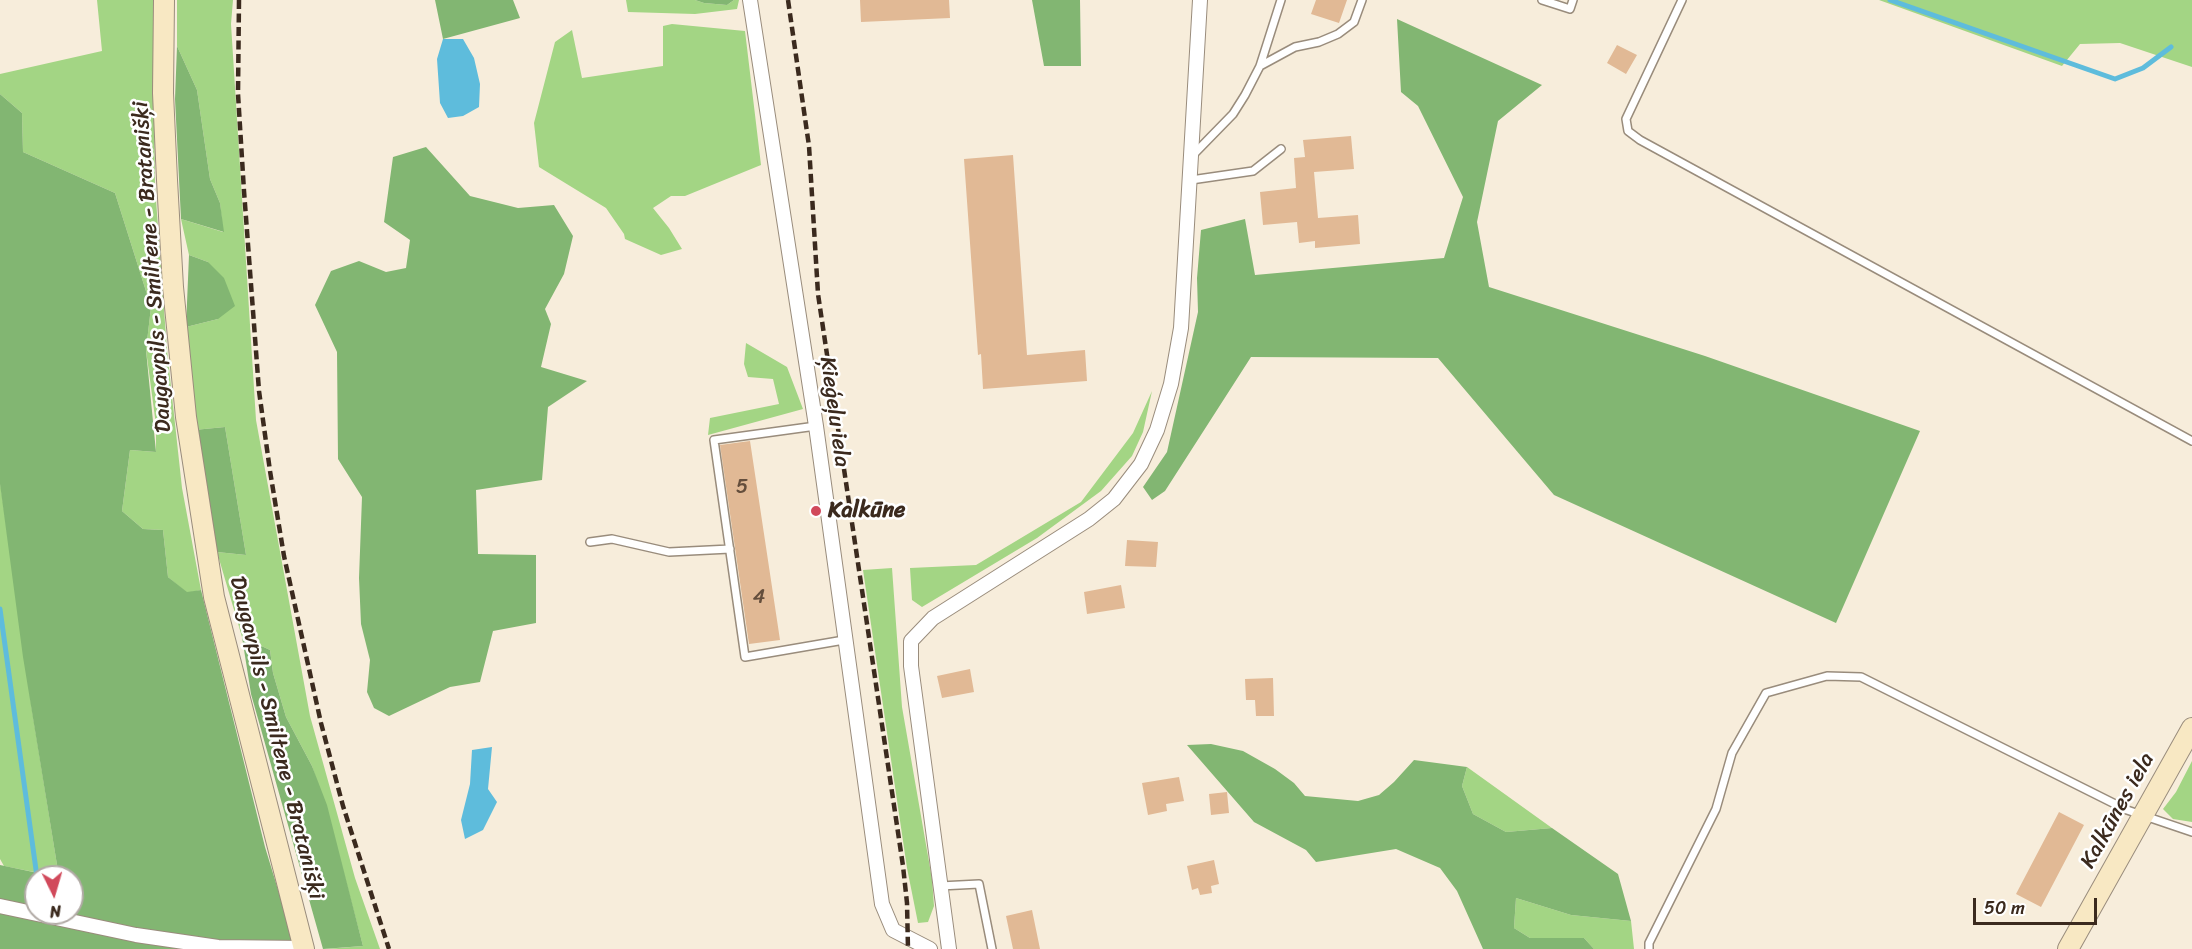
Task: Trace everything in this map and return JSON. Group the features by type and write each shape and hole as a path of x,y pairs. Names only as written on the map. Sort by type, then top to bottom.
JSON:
{"main road":[{"name":"Daugavpils - Smiltene - Bratanišķi","path":"164,0 163,93 167,180 173,287 188,428 214,597 303,948"},
{"name":"Kalkūnes iela","path":"2068,949 2192,728"}],"street":[{"name":"Ķieģeļu iela","path":"750,0 816,426 882,904 893,930 930,949"},
{"path":"949,949 911,666 911,641 933,618 1089,519 1114,499 1142,464 1157,430 1171,384 1181,328 1200,0"},
{"path":"0,906 136,935 218,947 303,948"}],"lane":[{"path":"1192,156 1233,114 1260,66 1281,0"},
{"path":"1260,66 1295,47 1319,42 1338,34 1354,22 1362,0"},
{"path":"1542,0 1570,9 1573,0"},
{"path":"1682,0 1626,119 1628,131 2192,441"},
{"path":"1191,180 1252,171 1281,149"},
{"path":"816,426 714,440 746,657 844,640"},
{"path":"590,542 612,539 669,552 730,549"},
{"path":"1648,949 1716,810 1732,753 1766,693 1827,676 1861,677 2143,816 2192,832"},
{"path":"940,886 979,884 992,949"}],"green space":[{"path":"97,0 153,0 155,186 167,350 182,488 201,590 187,593 168,577 163,530 143,529 122,511 130,450 156,452 156,425 146,350 151,307 115,193 23,152 22,113 0,94 0,74 102,51"},
{"path":"177,0 233,0 231,24 256,420 310,716 355,878 380,949 326,949 363,946 330,821 312,766 286,717 273,673 270,650 242,637 217,552 246,555 225,427 194,430 186,327 218,319 208,262 189,255 181,219 223,232 220,203 210,179 197,90 177,46"},
{"path":"435,0 513,0 520,18 443,39"},
{"path":"626,0 695,0 727,5 734,0 739,0 737,9 695,14 628,12"},
{"path":"695,0 734,0 727,5"},
{"path":"1032,0 1080,0 1081,66 1044,66"},
{"path":"1879,0 2192,0 2192,67 2120,43 2080,44 2062,66"},
{"path":"1397,19 1542,85 1498,121 1477,222 1489,287 1705,356 1920,431 1836,623 1554,495 1438,358 1251,357 1165,491 1152,500 1143,487 1167,452 1198,312 1197,278 1201,230 1245,219 1255,275 1444,258 1463,197 1418,106 1401,92"},
{"path":"672,24 745,31 761,165 685,196 671,196 653,208 682,249 661,255 625,239 606,208 539,167 534,123 555,42 572,30 582,78 663,66 663,26"},
{"path":"177,46 197,90 210,179 220,203 224,232 181,219 175,99"},
{"path":"0,94 22,113 23,152 115,193 151,307 146,350 156,452 130,450 122,511 143,529 163,530 168,577 187,592 201,590 265,847 296,949 0,949 0,865 24,870 24,925 84,925 84,865 57,865 23,657 0,484"},
{"path":"426,147 470,196 518,208 554,205 573,236 564,274 545,309 551,324 541,367 587,381 548,407 542,480 476,490 478,554 536,555 536,623 493,631 480,682 450,687 389,716 374,708 367,692 370,660 361,624 359,578 362,497 338,459 337,352 315,305 331,271 359,261 386,272 406,268 410,240 384,222 393,157"},
{"path":"189,255 208,262 224,278 235,306 218,319 186,327"},
{"path":"746,343 787,367 803,409 708,435 710,418 779,404 773,379 748,377 744,364"},
{"path":"1152,391 1143,432 1132,456 1101,491 1037,538 922,607 912,600 910,568 976,565 1081,502 1133,433"},
{"path":"225,427 246,555 217,552 194,430"},
{"path":"0,481 32,710 57,865 24,865 24,870 4,866 0,859"},
{"path":"892,568 902,707 932,879 934,906 928,922 918,923 907,868 863,570"},
{"path":"242,637 270,650 273,673 286,717 312,766 327,805 363,946 323,949 251,694"},
{"path":"1211,744 1243,751 1275,769 1294,783 1305,796 1358,801 1379,795 1414,760 1467,767 1462,786 1473,814 1506,832 1552,828 1618,874 1631,921 1571,915 1516,898 1514,928 1530,938 1584,938 1594,949 1483,949 1457,891 1440,868 1396,849 1316,862 1306,850 1254,822 1187,745"},
{"path":"2192,761 2192,822 2173,819 2163,809 2176,792"},
{"path":"1467,767 1552,828 1506,832 1473,814 1462,786"},
{"path":"1516,898 1571,915 1631,921 1634,949 1594,949 1584,938 1530,938 1514,928"}],"water":[{"path":"443,39 463,39 474,58 480,84 479,107 463,116 448,118 440,103 437,59"},
{"path":"492,747 488,789 497,802 483,830 465,839 461,820 470,784 472,750"}],"building":[{"path":"860,0 949,0 950,18 861,22"},
{"path":"1316,0 1347,0 1339,23 1311,14"},
{"path":"1617,45 1637,55 1626,74 1607,63"},
{"path":"1351,136 1354,169 1314,172 1318,218 1358,215 1360,244 1315,248 1315,241 1299,243 1297,222 1263,225 1260,192 1296,188 1294,158 1305,157 1303,140"},
{"path":"1013,155 1027,355 1085,350 1087,381 983,389 981,354 978,355 964,159"},
{"path":"750,441 780,640 749,644 720,445"},
{"path":"1127,540 1158,542 1156,567 1125,566"},
{"path":"1121,585 1125,608 1087,614 1084,592"},
{"path":"970,669 974,692 942,698 937,676"},
{"path":"1273,678 1274,716 1256,716 1255,700 1246,700 1245,679"},
{"path":"1179,777 1184,801 1166,804 1167,811 1148,815 1142,783"},
{"path":"1227,792 1229,813 1211,815 1209,794"},
{"path":"2059,812 2084,825 2041,907 2016,894"},
{"path":"1214,860 1219,884 1211,886 1212,893 1200,895 1198,888 1192,890 1187,866"},
{"path":"1032,910 1040,949 1013,949 1006,916"}],"waterway":[{"path":"1890,0 2115,79 2143,68 2171,47"},
{"path":"0,609 35,865"}],"railway":[{"path":"239,0 238,94 244,191 259,391 270,471 284,556 321,723 343,806 389,949"},
{"path":"788,0 809,146 818,294 903,866 908,949"}],"place":[{"name":"Kalkūne","path":"816,511"}]}
